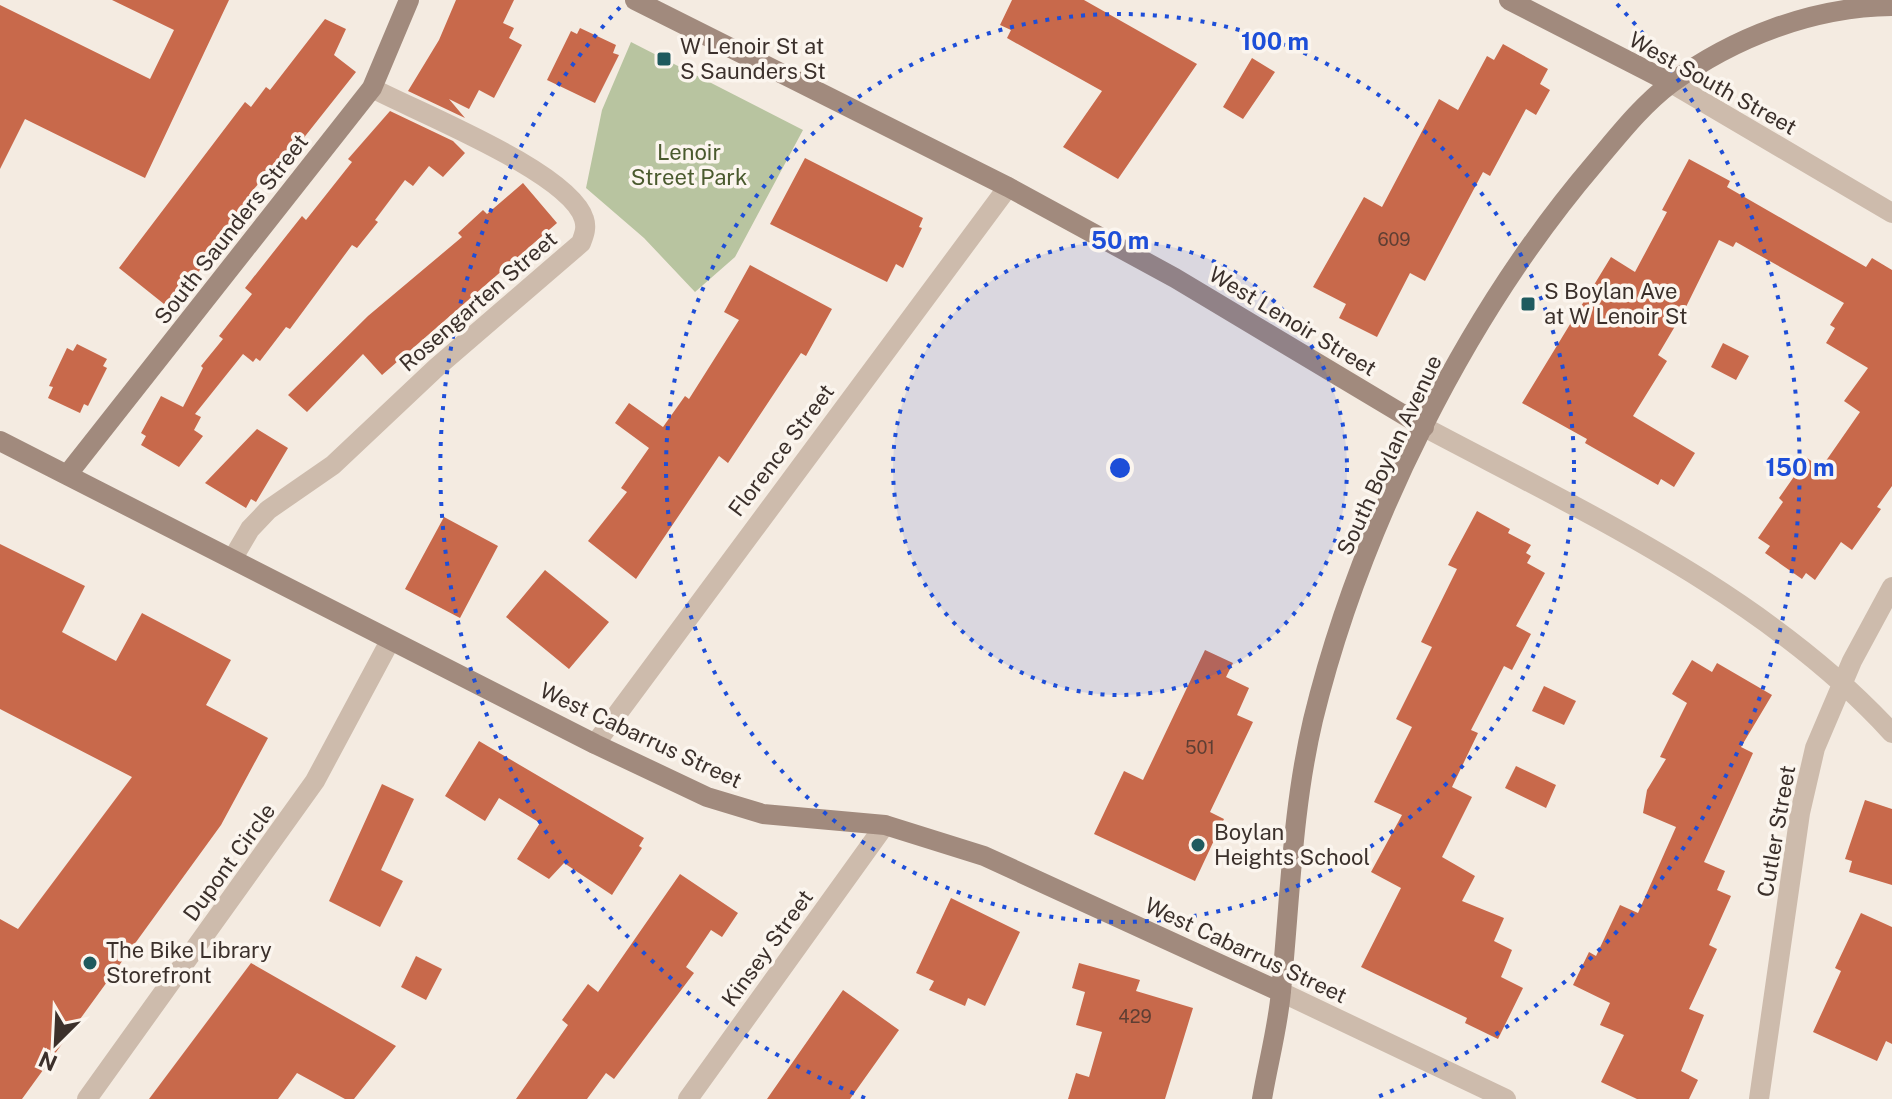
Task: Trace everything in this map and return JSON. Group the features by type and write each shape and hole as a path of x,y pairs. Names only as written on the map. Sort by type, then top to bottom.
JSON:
{"street":[{"name":"South Saunders Street","path":"67,475 372,88 409,0"},
{"name":"West Lenoir Street","path":"635,0 1008,187 1175,278 1424,427 1647,546 1816,658 1843,681 1892,733"},
{"name":"West South Street","path":"1509,0 1671,83 1892,213"},
{"name":"South Boylan Avenue","path":"1262,1099 1281,992 1292,852 1313,722 1361,567 1424,427 1516,262 1641,110 1671,83 1753,37 1802,17 1855,6 1892,6"},
{"name":"Rosengarten Street","path":"233,558 250,529 268,510 333,465 437,367 581,243 585,230 578,207 549,179 372,88"},
{"name":"Florence Street","path":"595,744 1008,187"},
{"name":"West Cabarrus Street","path":"0,441 390,641 707,797 763,814 885,825 984,856 1506,1099"},
{"name":"Cutler Street","path":"1759,1099 1800,813 1815,748 1843,681 1892,587"},
{"name":"Dupont Circle","path":"87,1099 315,781 390,641"},
{"name":"Kinsey Street","path":"688,1099 885,825"}],"green space":[{"name":"Lenoir Street Park","path":"631,42 803,130 735,257 695,292 644,238 586,188 602,110"}],"building":[{"path":"112,0 229,0 145,178 25,119 0,169 0,5 150,79 174,30"},
{"path":"456,0 514,0 503,23 514,28 509,38 522,45 494,98 479,90 469,109 449,99 465,118 408,91 439,40"},
{"path":"1012,0 1084,0 1197,64 1118,179 1063,147 1102,91 1007,38 1011,30 1000,25"},
{"path":"325,19 346,29 334,55 356,72 287,159 282,155 249,195 255,199 172,306 166,301 164,304 119,268 245,102 251,107 266,87 270,90"},
{"path":"580,28 616,45 613,53 619,55 595,103 547,80 571,31 577,34"},
{"path":"1503,44 1548,69 1540,84 1550,90 1536,115 1526,109 1490,176 1483,172 1425,281 1410,273 1377,337 1339,318 1346,304 1313,287 1364,197 1382,207 1439,99 1458,110 1487,56 1494,60"},
{"path":"1252,58 1275,72 1243,119 1223,107"},
{"path":"390,111 453,141 465,153 443,177 429,166 413,186 405,180 375,220 378,222 357,248 352,245 290,329 286,327 260,361 256,358 253,362 243,354 195,414 201,417 194,430 203,436 179,467 141,445 146,436 141,433 161,396 183,407 203,368 201,366 223,339 219,336 252,294 245,288 302,216 306,220 352,162 348,159"},
{"path":"805,158 923,218 919,227 922,228 903,268 896,264 887,282 770,224"},
{"path":"1689,159 1730,181 1727,187 1866,267 1872,258 1892,270 1892,486 1877,507 1881,509 1852,550 1841,542 1815,580 1806,573 1802,579 1765,553 1770,546 1758,538 1783,502 1779,498 1807,458 1821,468 1860,412 1844,401 1868,368 1826,343 1835,328 1830,325 1844,303 1736,242 1733,247 1719,240 1658,355 1667,361 1633,416 1695,453 1674,487 1661,479 1658,485 1585,443 1587,439 1522,403 1611,257 1635,272 1667,212 1662,210"},
{"path":"523,183 557,223 382,375 363,354 307,412 288,395 368,316 462,237 458,233 483,210 487,214"},
{"path":"750,265 832,309 806,356 801,353 728,463 719,456 636,579 588,541 627,492 621,488 649,448 615,423 629,403 663,427 685,396 689,399 739,320 724,312"},
{"path":"1723,343 1749,356 1736,380 1711,367"},
{"path":"77,344 107,359 103,366 107,368 88,406 84,404 80,413 48,398 53,387 49,386 67,348 73,351"},
{"path":"257,429 288,448 256,502 251,499 246,508 205,483"},
{"path":"1477,511 1531,545 1526,553 1531,556 1527,563 1545,573 1516,626 1531,634 1512,670 1504,666 1471,730 1478,733 1452,787 1472,797 1442,857 1475,876 1462,901 1504,918 1494,941 1512,950 1501,977 1523,988 1498,1039 1465,1023 1467,1018 1361,967 1401,888 1371,872 1402,815 1374,802 1412,727 1396,719 1432,647 1421,642 1457,569 1448,565"},
{"path":"444,517 498,546 460,618 405,589"},
{"path":"0,544 85,586 62,632 116,661 142,613 231,660 206,705 268,738 221,825 22,1099 0,1099 0,919 18,929 132,777 0,709"},
{"path":"545,570 609,622 569,669 506,617"},
{"path":"1205,650 1233,663 1226,677 1249,688 1237,715 1253,722 1210,812 1224,819 1195,881 1094,834 1124,771 1143,780"},
{"path":"1692,660 1712,672 1717,663 1772,695 1741,747 1753,753 1704,862 1725,871 1717,890 1731,896 1709,945 1717,949 1689,1009 1704,1015 1681,1071 1698,1080 1689,1099 1637,1099 1601,1082 1624,1035 1600,1025 1610,1003 1573,985 1589,952 1596,956 1620,905 1638,913 1676,827 1643,813 1647,790 1666,759 1660,757 1687,703 1672,694"},
{"path":"1544,686 1576,701 1564,725 1532,711"},
{"path":"479,741 644,838 639,846 642,848 612,895 564,863 549,879 517,859 540,823 499,798 485,821 445,796"},
{"path":"1516,766 1556,785 1546,808 1505,788"},
{"path":"382,784 414,799 381,870 403,881 380,927 329,901"},
{"path":"1865,800 1892,809 1892,885 1849,872 1852,861 1845,859"},
{"path":"680,874 738,913 722,937 711,930 686,967 694,973 614,1079 606,1073 587,1099 516,1099 568,1025 562,1020 588,984 598,992"},
{"path":"951,898 1020,932 985,1006 968,998 965,1006 929,990 934,981 916,973"},
{"path":"1861,913 1892,927 1892,1044 1886,1041 1877,1061 1813,1032 1841,971 1835,968"},
{"path":"416,956 442,969 426,1000 401,987"},
{"path":"251,963 396,1046 354,1099 345,1099 297,1073 278,1099 149,1099"},
{"path":"1079,963 1140,980 1136,991 1193,1008 1165,1099 1068,1099 1076,1073 1089,1077 1102,1032 1076,1025 1085,992 1072,988"},
{"path":"843,990 899,1030 850,1099 767,1099"}],"place":[{"name":"W Lenoir St at S Saunders St","path":"664,59"},
{"name":"S Boylan Ave at W Lenoir St","path":"1528,304"},
{"name":"Boylan Heights School","path":"1198,845"},
{"name":"The Bike Library Storefront","path":"90,963"}]}
